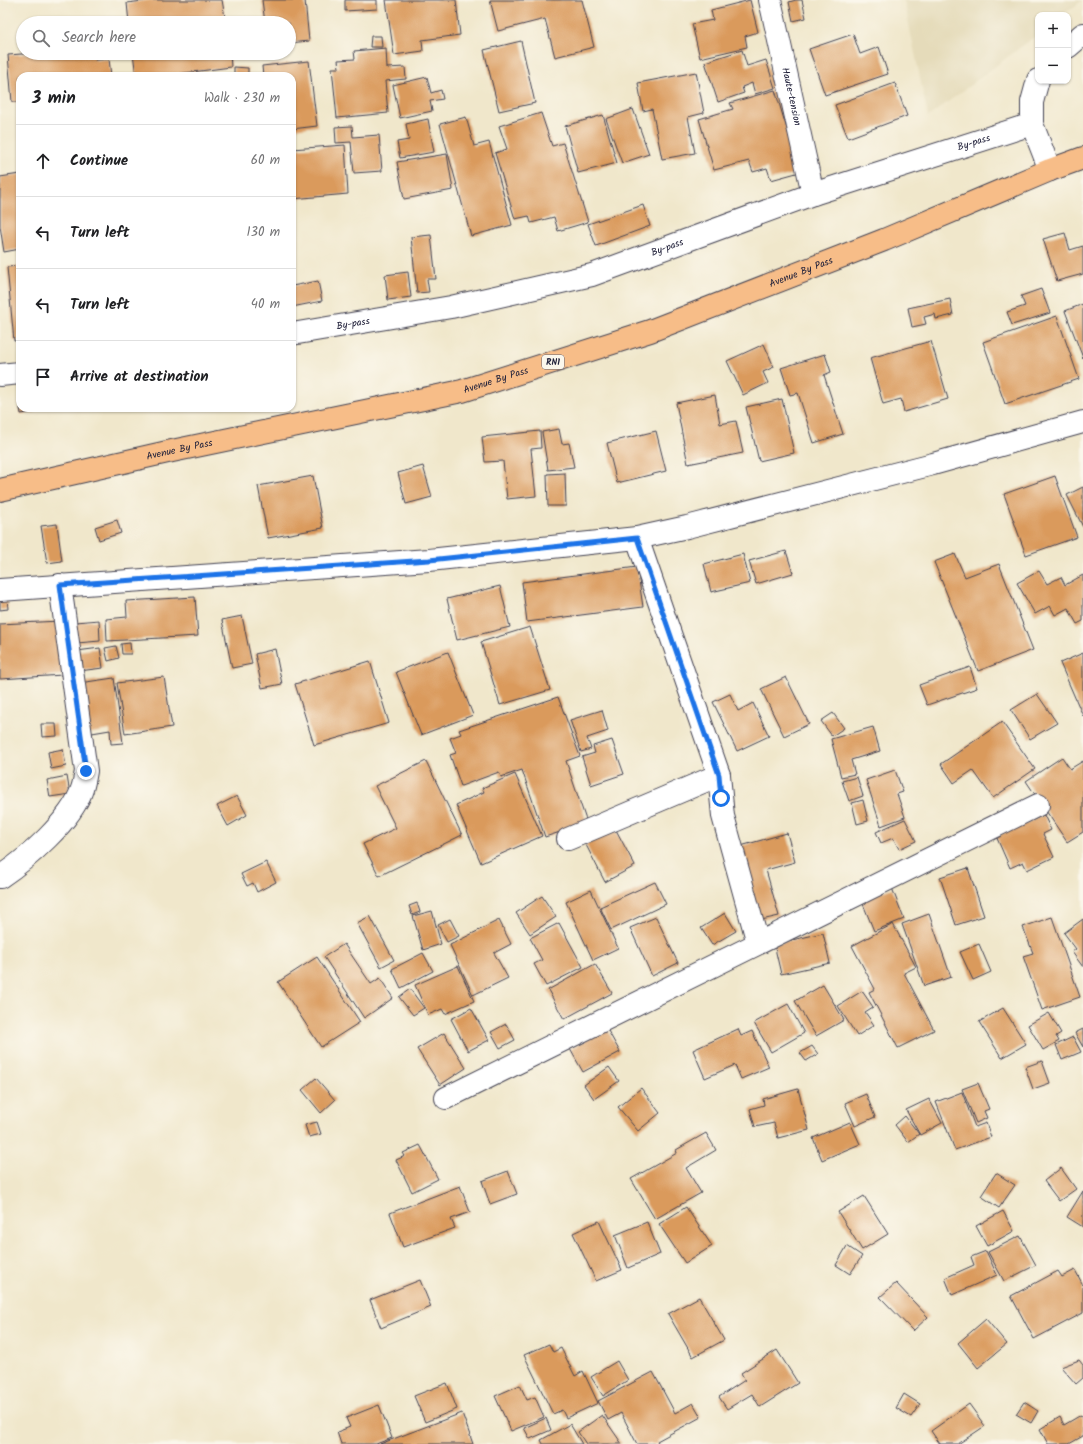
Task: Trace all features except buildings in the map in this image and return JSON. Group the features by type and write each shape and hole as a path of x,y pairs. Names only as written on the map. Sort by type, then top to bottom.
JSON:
{"highway":[{"name":"Avenue By Pass","path":"0,490 172,451 462,392 650,331 884,240 1050,170 1083,158"}],"street":[{"name":"Haute-tension","path":"770,0 813,194"},
{"path":"1071,45 1083,34"},
{"path":"1037,84 1032,102 1032,124 1050,170"},
{"name":"By-pass","path":"296,333 451,307 592,275 813,194 1032,124"},
{"path":"0,375 16,373"},
{"path":"0,590 429,560 637,538 695,525 933,464 1083,422"},
{"path":"637,538 719,775 723,816 758,943"},
{"path":"0,877 47,839 70,811 82,790 86,771 60,585"},
{"path":"568,839 719,775"},
{"path":"446,1098 1038,805"}],"shaded area":[{"path":"904,0 1083,0 1067,12 1035,12 1035,36 928,117"}],"route":[{"path":"86,771 60,585 429,560 637,538 719,775 721,798"}]}
